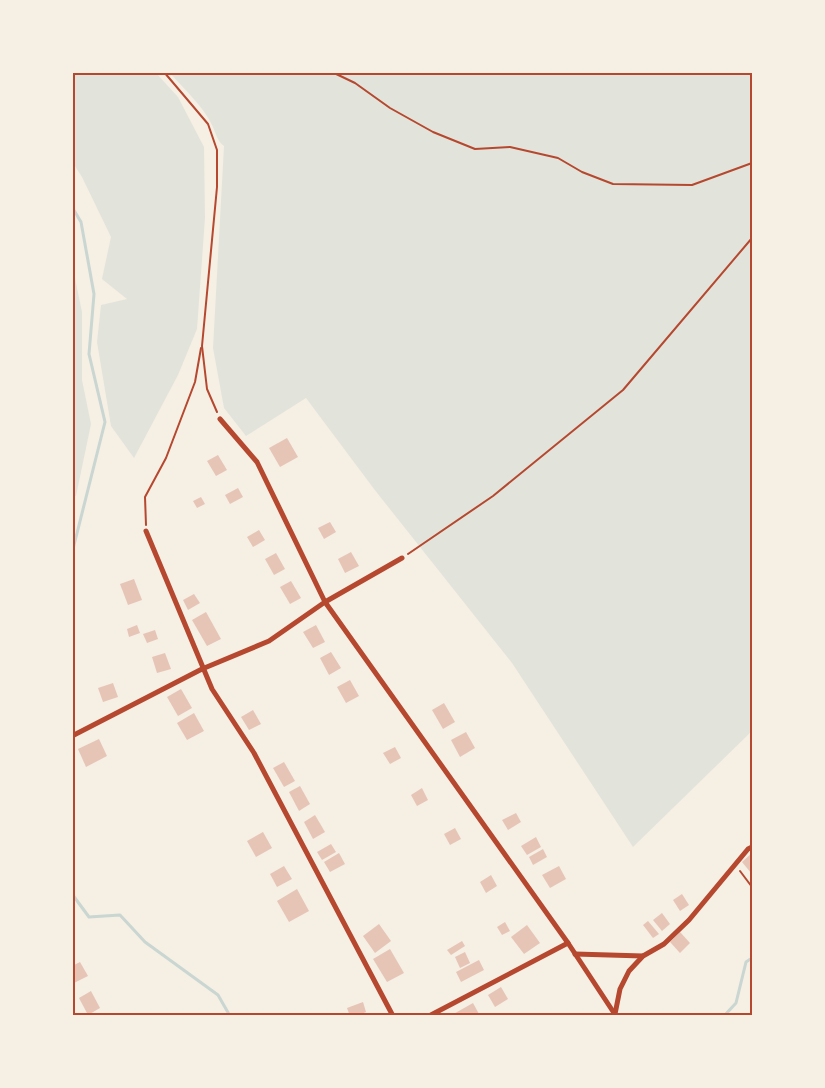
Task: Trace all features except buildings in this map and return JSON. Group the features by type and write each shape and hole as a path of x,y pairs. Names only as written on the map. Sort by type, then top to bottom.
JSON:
{"street":[{"path":"220,419 257,462 325,602 568,943 616,1015"},
{"path":"146,531 202,669 212,689 254,753 393,1016"},
{"path":"72,736 202,669 269,641 325,602 402,558"},
{"path":"616,1015 620,989 630,971 642,956 664,944 689,920 734,865 752,847"},
{"path":"428,1016 568,943"},
{"path":"575,954 642,956"}],"path":[{"path":"146,531 145,497 166,458 195,382 202,346 217,187 217,150 208,124 164,72"},
{"path":"332,72 356,84 390,108 433,132 475,149 510,148 558,158 582,172 612,184 692,185 752,162"},
{"path":"402,558 493,496 623,390 752,238"},
{"path":"202,346 207,389 220,419"},
{"path":"734,865 752,887"}],"shaded area":[{"path":"72,73 156,73 178,97 204,147 205,218 197,329 178,375 134,458 111,426 97,342 101,305 127,299 102,279 111,237 82,177 73,163"},
{"path":"170,73 752,73 752,731 633,847 512,663 374,489 306,398 246,436 224,408 213,348 224,146 218,139 204,111"},
{"path":"72,264 82,312 82,380 91,424 76,496 73,497"}],"waterway":[{"path":"72,207 81,222 94,294 89,354 105,422 72,553"},
{"path":"72,894 89,917 120,915 145,942 218,995 230,1016"},
{"path":"724,1016 736,1003 746,962 752,958"}]}
